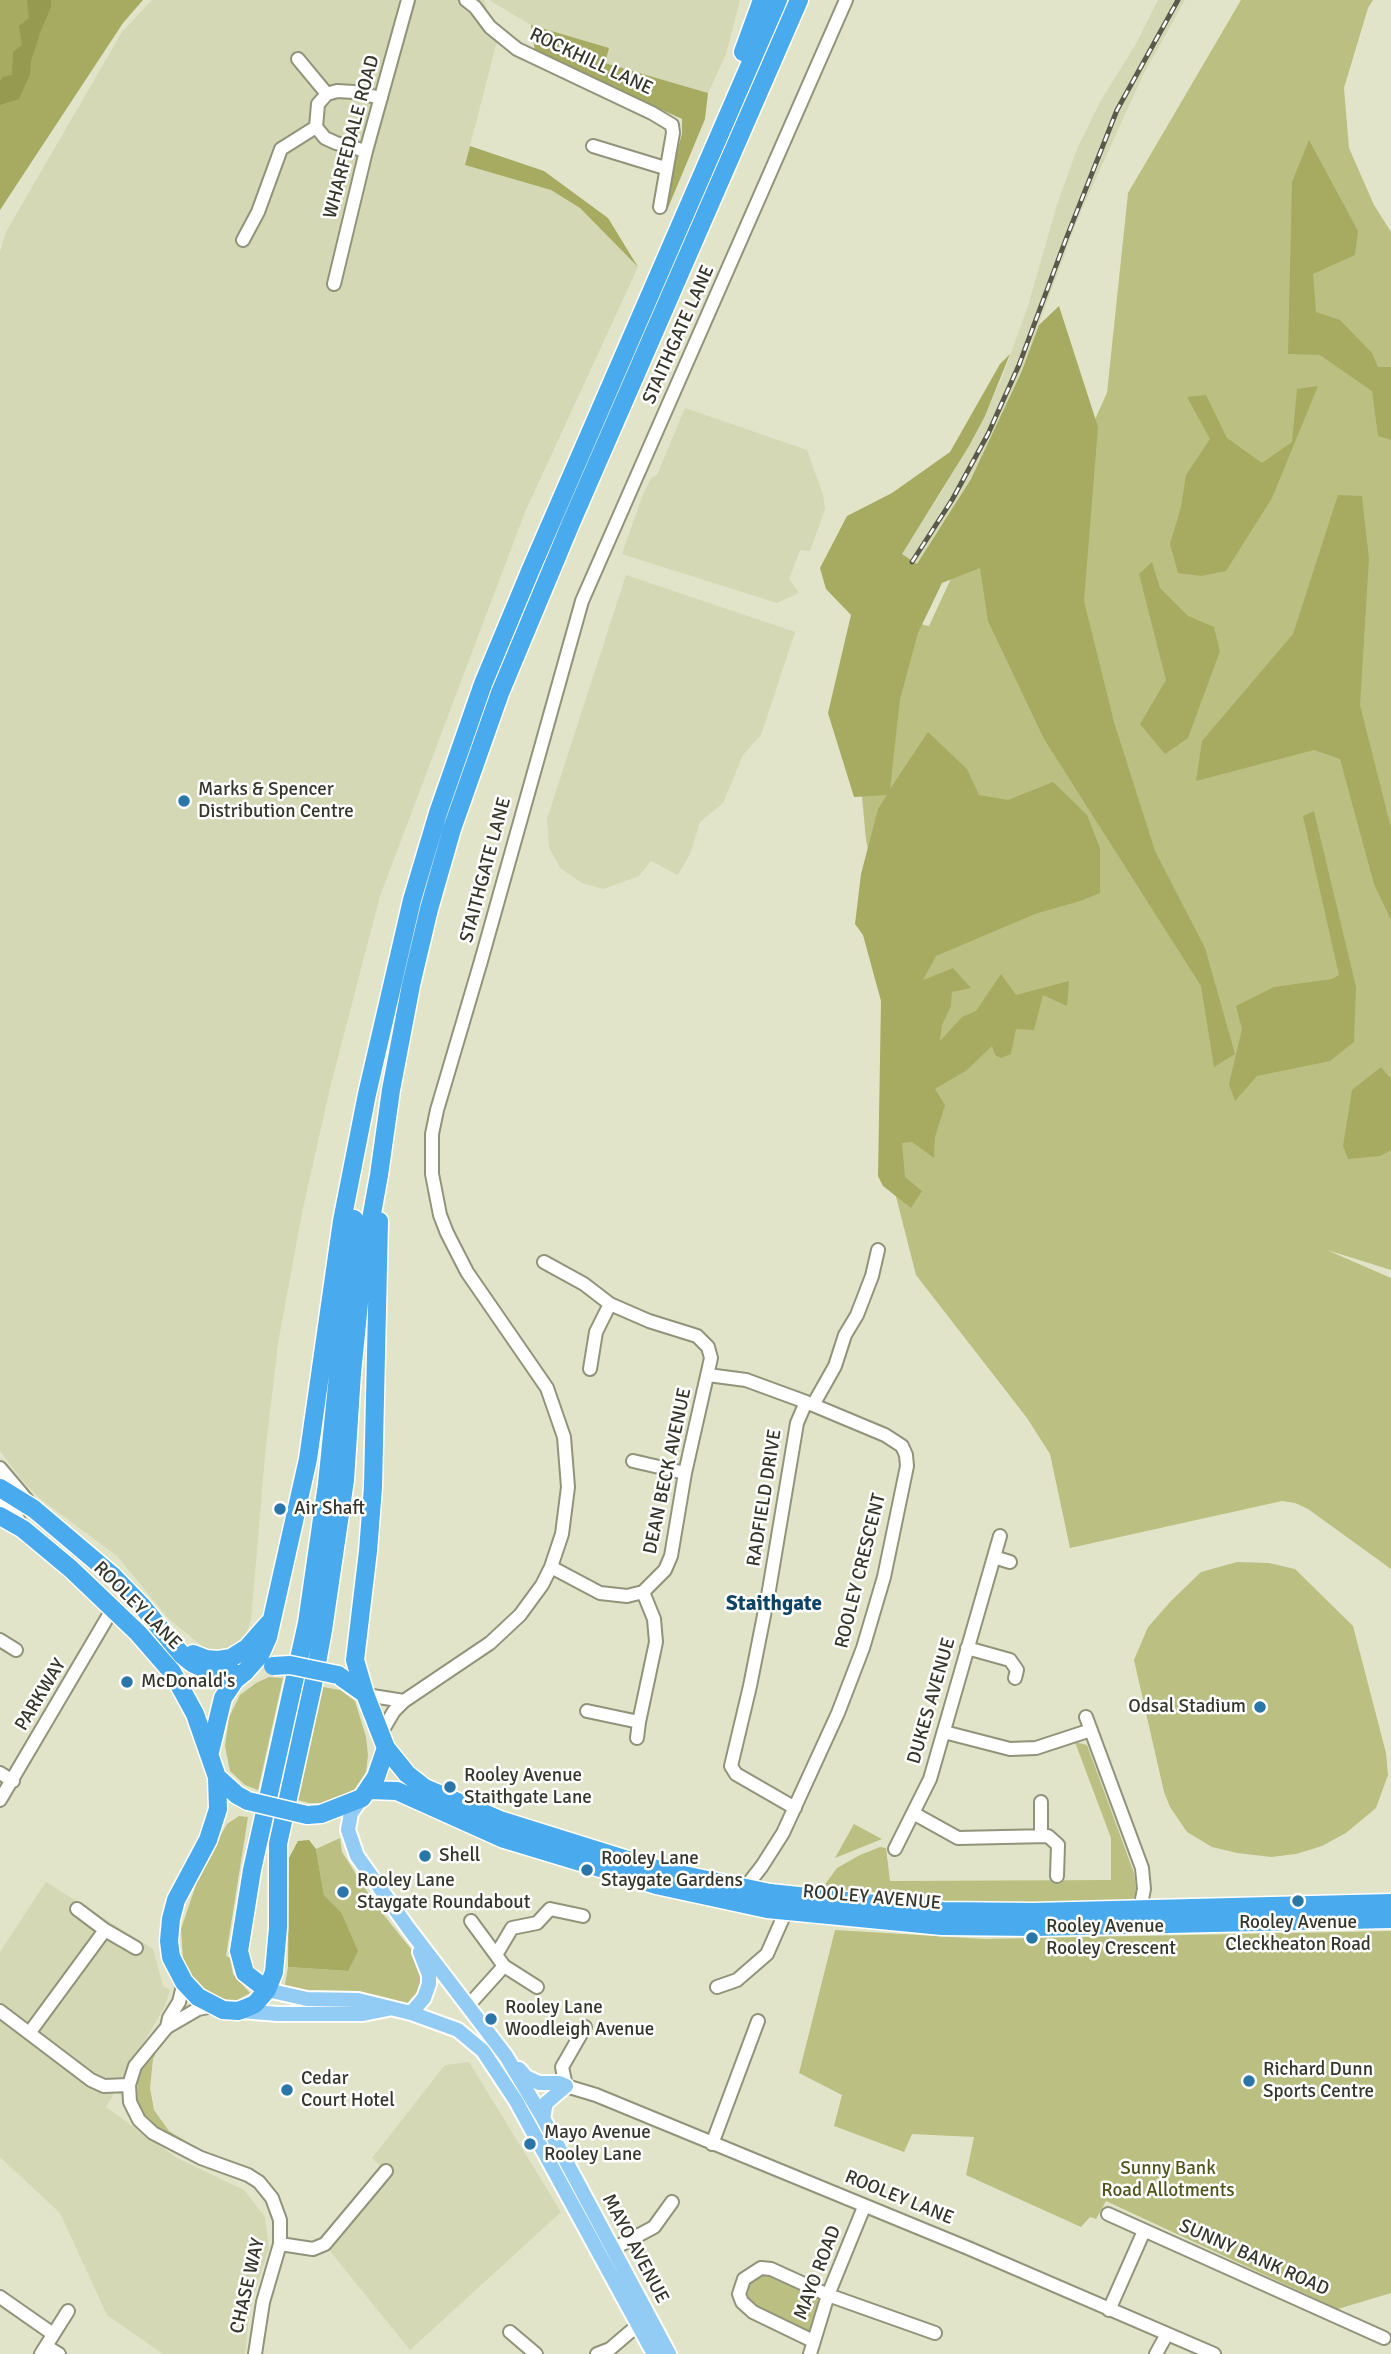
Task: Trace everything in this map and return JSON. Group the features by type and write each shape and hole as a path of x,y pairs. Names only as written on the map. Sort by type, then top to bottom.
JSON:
{"highway":[{"path":"723,127 737,69 762,0"},
{"path":"778,0 483,684 459,747 412,900 367,1094 342,1221 308,1459 271,1621 265,1646 223,1698 210,1752 217,1777 217,1817 208,1840 176,1900 171,1919 171,1956 184,1982 198,1997 223,2010 238,2011 255,2004 267,1990 274,1972 278,1938 278,1844 313,1685 332,1573 345,1480 363,1263 411,985 452,829 476,757 571,523 799,0"},
{"path":"267,1990 249,1978 242,1966 242,1925 295,1683 318,1550 367,1094"},
{"path":"217,1777 248,1801 307,1815 321,1814 365,1794 384,1741 355,1660 373,1487 380,1251 379,1175"},
{"name":"ROOLEY LANE","path":"0,1488 34,1509 130,1591 174,1647 192,1663 213,1673 243,1673"},
{"name":"ROOLEY LANE","path":"0,1516 23,1529 113,1608 172,1672 195,1714 210,1752"},
{"path":"156,1624 195,1655 218,1660 231,1657 247,1648 271,1621"},
{"path":"243,1673 290,1665 338,1675 366,1695"},
{"name":"ROOLEY AVENUE","path":"384,1741 400,1768 415,1781 433,1792 486,1815 660,1870 745,1888 818,1899 943,1911 1391,1903"},
{"name":"ROOLEY AVENUE","path":"365,1794 397,1791 504,1839 656,1885 786,1911 847,1919 955,1926 1035,1927 1391,1919"}],"main road":[{"path":"365,1794 351,1813 348,1830 357,1856 468,2006"},
{"path":"409,1929 429,1975 428,1990 411,2013"},
{"path":"267,1990 293,1997 358,2000 393,2008"},
{"name":"MAYO AVENUE","path":"468,2006 506,2056 542,2118 669,2354"},
{"path":"238,2011 363,2014 393,2008"},
{"name":"MAYO AVENUE","path":"393,2008 458,2030 483,2051 516,2101 654,2354"},
{"path":"506,2056 526,2077 539,2083 566,2086 546,2103 542,2118"}],"street":[{"name":"WHARFEDALE ROAD","path":"334,284 366,151 408,0"},
{"name":"ROCKHILL LANE","path":"466,0 517,50 672,125 673,133 660,207"},
{"name":"STAITHGATE LANE","path":"384,1741 389,1718 404,1701 467,1660 508,1628 531,1601 551,1567 562,1534 568,1487 564,1437 547,1388 467,1272 447,1233 440,1215 432,1174 432,1135 582,601 846,0"},
{"path":"298,59 327,94"},
{"path":"366,151 336,144 325,138 316,127 318,104 327,94 354,92 381,98"},
{"path":"243,240 258,212 281,149 316,127"},
{"path":"593,146 665,169"},
{"name":"RADFIELD DRIVE","path":"795,1808 736,1774 730,1766 750,1686 769,1590 797,1423 835,1366 845,1335 857,1315 872,1276 878,1250"},
{"path":"544,1262 584,1284 610,1304 649,1321 697,1336 708,1347 711,1358 708,1375"},
{"path":"590,1369 596,1332 610,1304"},
{"name":"ROOLEY CRESCENT","path":"708,1375 746,1380 893,1439 902,1446 907,1466 884,1577 863,1648 838,1713 795,1808 762,1866 745,1888"},
{"name":"DEAN BECK AVENUE","path":"643,1592 665,1570 671,1556 685,1472 708,1375"},
{"path":"633,1461 685,1472"},
{"path":"0,1468 34,1509"},
{"path":"0,1501 16,1515 23,1529"},
{"name":"DUKES AVENUE","path":"895,1849 930,1779 1000,1536"},
{"path":"993,1558 1010,1562"},
{"path":"551,1567 600,1593 627,1596 643,1592 654,1619 656,1642 637,1738"},
{"name":"PARKWAY","path":"0,1800 113,1608"},
{"path":"0,1640 16,1650"},
{"path":"967,1648 1010,1660 1017,1670 1014,1678"},
{"path":"366,1695 404,1701"},
{"path":"587,1711 639,1722"},
{"path":"1086,1717 1142,1868 1144,1889 1140,1909"},
{"path":"944,1732 1017,1749 1048,1745 1091,1730"},
{"path":"0,1773 13,1781"},
{"path":"1041,1802 1041,1836"},
{"path":"913,1814 958,1838 1048,1836 1058,1845 1057,1876"},
{"path":"77,1909 136,1948"},
{"path":"468,2006 500,1961 512,1928 537,1923 550,1909 583,1916"},
{"path":"718,1987 737,1980 767,1954 786,1911"},
{"path":"471,1921 500,1961 537,1987"},
{"path":"30,2032 106,1930"},
{"path":"167,2027 179,2002 184,1982"},
{"path":"0,2011 91,2080 104,2086 130,2085 138,2061 167,2027 198,2009 214,2006"},
{"path":"712,2144 758,2021"},
{"path":"566,2086 562,2067 585,2027"},
{"name":"CHASE WAY","path":"130,2085 130,2102 134,2113 153,2133 181,2150 248,2175 266,2190 280,2220 281,2244 263,2302 255,2354"},
{"name":"ROOLEY LANE","path":"566,2086 596,2095 1035,2276 1214,2354"},
{"path":"281,2244 309,2249 325,2244 386,2171"},
{"path":"613,2249 654,2227 672,2202"},
{"name":"MAYO ROAD","path":"811,2347 828,2295 864,2207"},
{"name":"SUNNY BANK ROAD","path":"1108,2214 1384,2338"},
{"path":"1109,2310 1144,2231"},
{"path":"811,2347 753,2312 742,2302 739,2294 741,2285 752,2272 761,2267 771,2269 828,2295 935,2333"},
{"path":"0,2297 53,2334"},
{"path":"59,2354 43,2350 68,2311"},
{"path":"597,2354 610,2349 639,2325"},
{"path":"510,2332 536,2354"},
{"path":"1156,2354 1167,2334"}],"shaded area":[{"path":"0,0 143,0 123,23 0,210"},
{"path":"27,0 51,0 51,7 31,61 30,74 19,99 0,105 0,81 3,77 12,75 13,52 22,45 19,26 29,18"},
{"path":"152,0 484,0 497,41 465,165 551,190 580,208 638,267 525,512 380,896 330,1088 303,1208 278,1343 251,1620 240,1642 223,1651 202,1646 169,1619 117,1556 39,1498 0,1451 0,252 6,232 122,32"},
{"path":"489,0 740,0 726,54 708,93 605,63 608,48 531,25"},
{"path":"1158,0 1185,0 1143,75 1078,218 1021,373 994,434 971,479 917,565 901,554 941,493 985,416 1028,306 1057,205 1077,149 1100,102 1136,44"},
{"path":"531,25 609,48 605,63 708,93 705,119 668,208 660,212 682,134 682,119 535,52"},
{"path":"1309,140 1358,231 1355,255 1313,274 1316,312 1340,320 1372,353 1378,367 1391,367 1391,440 1378,436 1372,391 1320,355 1288,354 1292,182"},
{"path":"470,146 544,171 608,218 638,267 580,208 551,190 465,165"},
{"path":"1059,306 1098,427 1084,601 1114,722 1155,851 1205,948 1235,1054 1214,1067 1201,986 1044,739 988,621 980,568 942,583 918,633 900,699 890,789 928,732 967,769 979,795 1008,800 1053,782 1087,815 1100,848 1100,893 1035,914 936,956 923,980 953,968 971,988 952,992 951,1006 942,1025 940,1041 962,1017 976,1011 1001,974 1016,995 1069,981 1067,1006 1043,995 1034,1030 1016,1029 1011,1054 1001,1058 995,1055 992,1046 967,1070 935,1089 945,1105 935,1137 934,1158 912,1142 902,1143 905,1177 922,1191 911,1208 883,1186 878,1176 881,1001 863,935 855,924 861,874 878,809 887,795 854,797 828,713 851,615 826,589 820,568 847,516 892,493 950,452 1000,364 1010,354 985,416 969,446 902,554 917,564 971,479 1021,373 1039,325"},
{"path":"1318,386 1272,498 1226,571 1201,576 1178,573 1170,544 1181,507 1186,475 1210,439 1187,397 1206,395 1227,438 1262,463 1292,442 1297,389"},
{"path":"685,408 807,450 823,495 825,509 810,551 800,550 789,579 799,593 777,603 622,554 642,497 651,478 657,475"},
{"path":"1338,495 1362,496 1369,559 1360,705 1391,828 1391,920 1374,884 1340,759 1314,750 1196,781 1202,741 1293,634"},
{"path":"1152,562 1160,588 1188,616 1214,627 1220,651 1188,738 1165,754 1140,724 1166,680 1139,574"},
{"path":"626,575 795,632 761,735 743,755 723,803 700,822 690,854 678,875 651,861 639,876 603,889 582,883 560,868 549,847 547,819"},
{"path":"1314,811 1356,987 1354,1042 1330,1061 1257,1076 1235,1101 1229,1084 1242,1029 1236,1006 1274,987 1332,979 1339,975 1303,816"},
{"path":"1381,1067 1391,1079 1391,1150 1380,1156 1348,1159 1343,1146 1352,1090"},
{"path":"309,1840 316,1849 324,1895 341,1912 358,1951 348,1971 288,1967 289,1858 298,1841"},
{"path":"46,1882 153,1949 163,1986 170,1990 165,2006 106,2107 177,2158 244,2190 265,2217 269,2248 250,2307 245,2354 163,2354 107,2315 60,2213 0,2157 0,1952"},
{"path":"469,2062 561,2212 410,2350 330,2251 389,2178 386,2171 372,2158 445,2065"}],"green space":[{"path":"1241,0 1373,0 1368,8 1344,88 1349,148 1374,205 1391,232 1391,1270 1327,1250 1391,1278 1391,1569 1308,1509 1282,1501 1070,1548 1050,1454 1027,1418 916,1275 891,1177 889,1094 875,882 866,840 862,797 849,776 890,617 929,626 954,572 983,560 1146,851 1079,660 1069,476 1107,393 1128,193"},
{"name":"Odsal Stadium","path":"1237,1562 1269,1563 1295,1569 1353,1626 1386,1753 1388,1775 1376,1808 1346,1833 1322,1846 1296,1854 1271,1857 1237,1853 1212,1847 1187,1832 1170,1807 1164,1792 1134,1660 1148,1627 1201,1572"},
{"path":"269,1677 283,1678 258,1790 245,1785 230,1771 225,1746 229,1717 240,1695"},
{"path":"323,1687 340,1690 355,1701 366,1737 366,1772 352,1793 324,1803 309,1803 298,1800"},
{"path":"1075,1742 1087,1745 1134,1873 1134,1898 985,1904 907,1899 869,1891 845,1894 825,1891 826,1883 837,1868 880,1847 886,1848 890,1881 1111,1880 1111,1838"},
{"path":"239,1816 248,1817 226,1956 230,1958 233,1974 250,1993 237,2000 220,1999 206,1991 193,1977 183,1959 181,1929 202,1867 227,1824"},
{"path":"854,1824 882,1839 835,1858"},
{"path":"340,1838 342,1852 375,1904 415,1954 423,1982 416,2001 409,2004 375,1996 295,1994 284,1990 288,1967 348,1971 341,1912 324,1895 316,1849"},
{"name":"Sunny Bank Road Allotments","path":"835,1930 985,1939 1391,1931 1391,2293 1338,2309 1106,2201 1096,2219 1090,2217 1081,2227 966,2175 974,2137 912,2134 904,2152 834,2126 842,2095 799,2073"},
{"path":"157,2050 153,2059 150,2088 154,2110 169,2131 194,2146 160,2131 145,2118 140,2109 137,2100 138,2077"},
{"path":"766,2272 819,2299 810,2331 806,2332 757,2310 746,2300 744,2289 754,2277"}],"railway":[{"path":"912,562 952,500 988,434 1019,365 1117,110 1178,0"}],"place":[{"name":"Marks & Spencer Distribution Centre","path":"184,801"},
{"name":"Air Shaft","path":"280,1509"},
{"name":"McDonald's","path":"127,1682"},
{"name":"Odsal Stadium","path":"1260,1707"},
{"name":"Rooley Avenue Staithgate Lane","path":"450,1787"},
{"name":"Shell","path":"425,1856"},
{"name":"Rooley Lane Staygate Gardens","path":"587,1870"},
{"name":"Rooley Lane Staygate Roundabout","path":"343,1892"},
{"name":"Rooley Avenue Cleckheaton Road","path":"1298,1901"},
{"name":"Rooley Avenue Rooley Crescent","path":"1032,1938"},
{"name":"Rooley Lane Woodleigh Avenue","path":"491,2019"},
{"name":"Richard Dunn Sports Centre","path":"1249,2081"},
{"name":"Cedar Court Hotel","path":"287,2090"},
{"name":"Mayo Avenue Rooley Lane","path":"530,2144"}],"district":[{"name":"Staithgate","path":"774,1604"}]}
